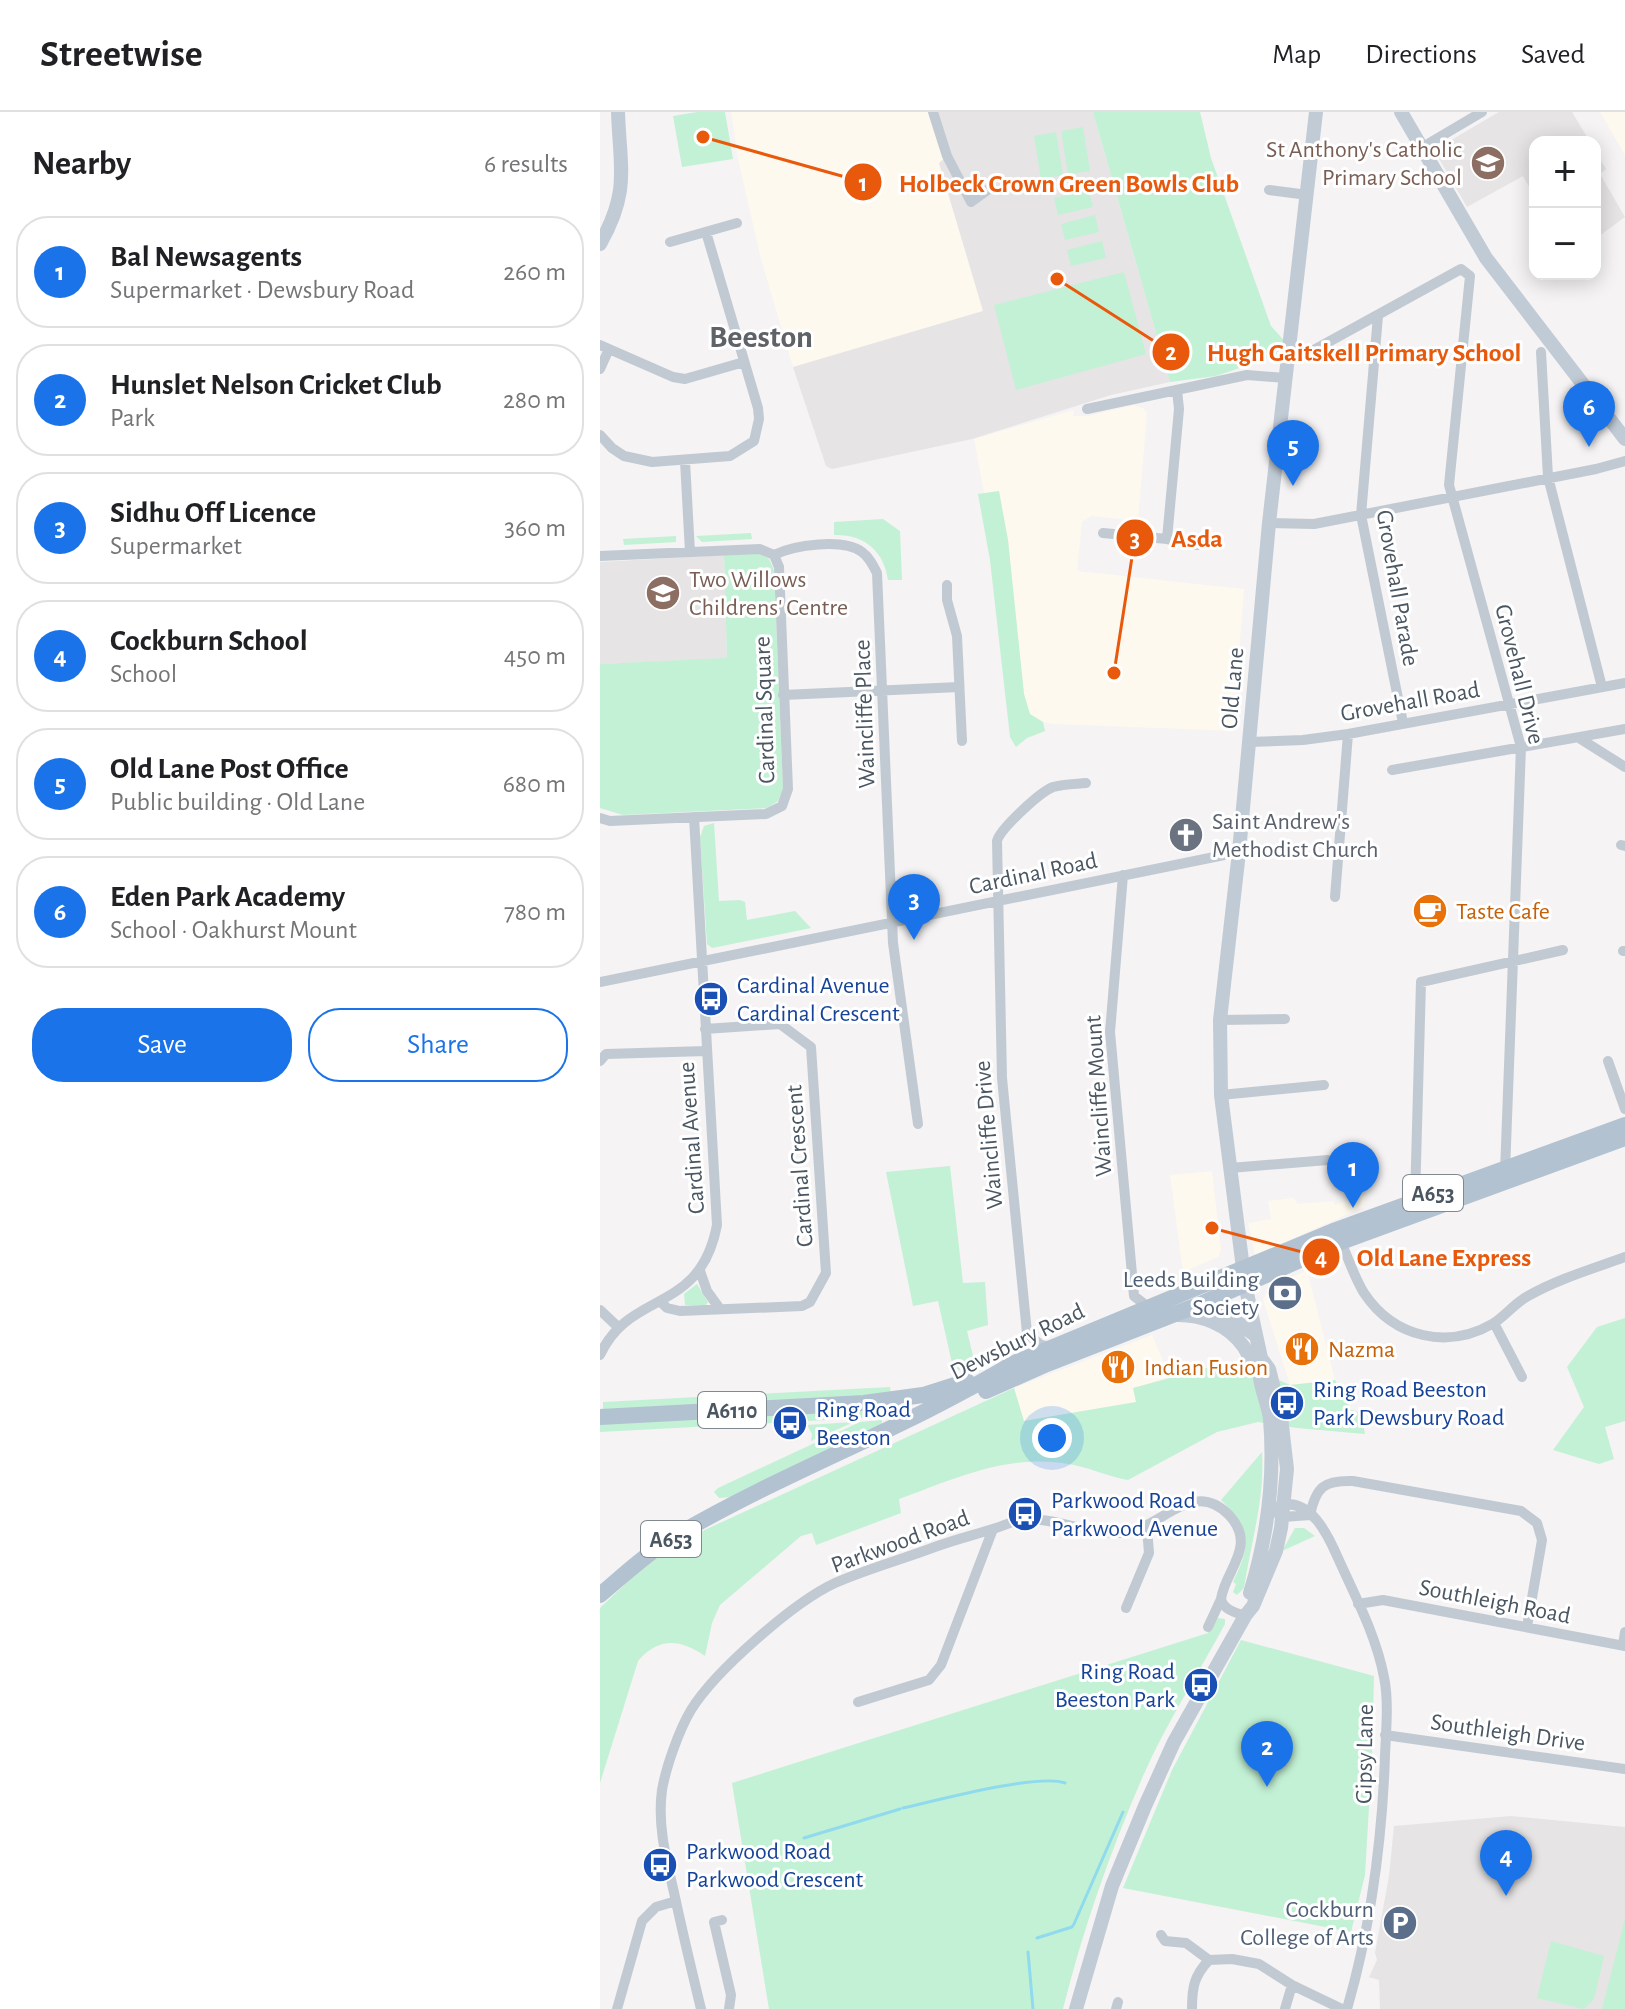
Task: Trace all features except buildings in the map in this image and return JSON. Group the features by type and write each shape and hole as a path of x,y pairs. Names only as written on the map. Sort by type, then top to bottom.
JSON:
{"main road":[{"name":"Dewsbury Road","path":"600,1595 637,1563 680,1533 751,1496 844,1460 1012,1364 1173,1297 1244,1276 1625,1125"},
{"name":"Dewsbury Road","path":"1339,1236 1415,1200 1625,1138"},
{"name":"Dewsbury Road","path":"905,1424 1198,1305 1244,1276"},
{"path":"1173,1297 1198,1305"},
{"name":"A6110","path":"600,1417 896,1399 947,1389 1012,1364"},
{"path":"896,1399 901,1402 905,1424"},
{"path":"864,1403 905,1424"}],"street":[{"path":"600,244 612,223 620,196 622,168 618,112"},
{"path":"933,112 947,156 971,202 989,189"},
{"name":"Old Lane","path":"1244,1276 1221,1095 1220,1020 1239,852 1269,523 1316,112"},
{"path":"1401,112 1486,258 1625,439"},
{"path":"1421,148 1482,112"},
{"path":"1269,190 1308,195"},
{"path":"670,242 737,223"},
{"path":"600,435 612,448 637,460 685,461 730,456 754,441 758,408 706,232"},
{"name":"Grovehall Drive","path":"1378,316 1461,269 1470,276 1449,485 1521,747 1504,1174"},
{"path":"1288,356 1312,351 1378,316"},
{"name":"Grovehall Parade","path":"1378,316 1361,515 1403,723"},
{"path":"600,369 605,347 673,377 685,379 744,362"},
{"path":"1541,352 1548,477 1602,687"},
{"path":"1087,409 1247,375 1285,378"},
{"path":"1167,539 1179,409 1177,390"},
{"path":"685,461 690,552"},
{"path":"1269,523 1314,524 1625,461"},
{"path":"1103,533 1197,545"},
{"name":"Waincliffe Place","path":"774,555 796,547 841,545 864,553 872,563 879,583 892,922 918,1124"},
{"path":"600,556 760,549 774,555"},
{"name":"Cardinal Square","path":"600,818 610,821 766,814 782,806 788,789 779,567 774,555"},
{"path":"947,585 947,600 957,636 962,741"},
{"name":"Grovehall Road","path":"1249,742 1348,734 1625,683"},
{"path":"783,695 959,687"},
{"path":"1392,770 1625,729"},
{"path":"1335,897 1348,734"},
{"path":"1579,738 1625,767"},
{"name":"Waincliffe Drive","path":"1054,1347 1041,1345 1027,1333 1002,1078 999,833 1047,791 1056,786 1086,783"},
{"name":"Cardinal Avenue","path":"600,1355 618,1327 685,1286 700,1271 710,1253 717,1225 694,817"},
{"name":"Cardinal Road","path":"600,982 1239,852"},
{"name":"Waincliffe Mount","path":"1123,875 1110,1032 1134,1296 1148,1307"},
{"path":"1415,1200 1421,982 1563,950"},
{"path":"1220,1020 1285,1019"},
{"name":"Cardinal Crescent","path":"661,1302 667,1308 680,1311 802,1306 810,1302 826,1273 811,1047 780,1024 705,1029"},
{"path":"600,1061 606,1054 706,1051"},
{"path":"1608,1061 1625,1109"},
{"path":"1221,1095 1324,1085"},
{"path":"1230,1168 1328,1160"},
{"path":"1339,1236 1364,1293 1391,1321 1420,1336 1454,1339 1494,1323 1535,1292 1625,1257"},
{"path":"700,1271 707,1291 720,1309"},
{"path":"1076,2009 1112,1886 1145,1806 1174,1742 1253,1606 1271,1566 1279,1510 1272,1483 1270,1418 1244,1276"},
{"path":"1198,1305 1237,1322 1255,1335"},
{"path":"600,1310 618,1327"},
{"path":"1174,1315 1195,1316 1224,1327 1259,1364"},
{"path":"1494,1323 1522,1377"},
{"path":"1310,1515 1318,1492 1324,1485 1338,1480 1521,1511 1537,1523 1542,1540 1527,1627"},
{"name":"Parkwood Road","path":"701,2009 662,1843 663,1787 691,1710 714,1681 778,1620 833,1584 958,1538 1023,1519 1102,1533 1124,1533 1147,1528 1171,1510 1199,1501 1218,1507 1230,1516 1239,1531 1241,1545 1239,1558 1208,1627"},
{"name":"Gipsy Lane","path":"1279,1510 1301,1506 1324,1526 1376,1647 1385,1679 1382,1827 1366,1936 1344,2009"},
{"path":"1126,1608 1149,1553 1147,1528"},
{"path":"858,1702 929,1680 941,1665 993,1529"},
{"path":"1221,1599 1223,1606 1230,1611 1245,1616"},
{"name":"Southleigh Road","path":"1358,1604 1383,1600 1624,1646"},
{"path":"1624,1646 1625,1632"},
{"name":"Southleigh Drive","path":"1385,1735 1625,1769"},
{"path":"617,2009 642,1921 656,1907 676,1901"},
{"path":"722,1920 714,1922 731,1995 729,2009"},
{"path":"1162,1942 1186,1943 1209,1960 1232,1959 1259,1964 1292,1985 1344,2009"},
{"path":"1192,2009 1196,1973 1209,1960"},
{"path":"1285,2009 1292,1985"}],"shaded area":[{"path":"731,112 933,112 983,311 793,367 761,259 738,159"},
{"path":"933,112 1093,112 1170,382 1111,395 972,439 832,469 826,466 793,367 983,311 939,163 947,156"},
{"name":"St Anthony's Catholic Primary School","path":"1499,112 1572,112 1586,136 1529,136 1529,186 1523,176 1467,207 1434,150"},
{"path":"1600,112 1625,112 1625,155"},
{"path":"1601,176 1625,217 1601,235"},
{"path":"1134,405 1147,413 1138,521 1091,516 1082,522 1077,571 1244,589 1233,731 1053,724 1030,714 1024,694 1008,540 999,491 984,493 974,439 1074,410 1073,416 1088,416"},
{"name":"Two Willows Childrens' Centre","path":"724,555 727,659 600,664 600,562"},
{"path":"1212,1171 1221,1250 1218,1257 1183,1272 1170,1175"},
{"path":"1365,1194 1364,1207 1255,1255 1248,1223 1271,1219 1268,1201 1294,1198 1298,1204 1334,1201 1335,1205"},
{"path":"1307,1270 1335,1380 1290,1385 1263,1300 1267,1289"},
{"path":"1152,1335 1170,1377 1133,1388 1136,1402 1023,1421 1014,1388"},
{"path":"1511,1816 1625,1827 1625,2009 1380,2009 1379,1980 1369,1977 1377,1960 1375,1953 1389,1876 1394,1826"}],"green space":[{"path":"725,112 733,159 682,167 673,116"},
{"path":"1093,112 1200,112 1211,158 1271,326 1289,346 1289,351 1216,376 1170,382"},
{"path":"1083,127 1090,171 1068,174 1061,131"},
{"path":"1056,132 1063,175 1041,179 1034,136"},
{"path":"1089,190 1093,207 1058,215 1054,198"},
{"path":"1095,215 1099,232 1065,240 1061,224"},
{"path":"1102,241 1106,258 1071,266 1067,250"},
{"path":"1124,272 1146,354 1016,390 994,305"},
{"path":"999,491 1008,540 1024,694 1030,714 1043,722 1045,731 1027,738 1016,747 1010,737 990,560 978,494"},
{"path":"883,519 900,531 902,580 888,580 882,561 871,546 845,535 834,535 834,522"},
{"path":"751,533 752,539 702,542 696,536"},
{"path":"676,536 676,542 624,545 623,539"},
{"path":"759,553 769,559 774,570 783,789 778,801 767,808 623,815 600,808 600,664 727,658 724,555"},
{"path":"714,823 719,901 745,902 747,920 795,911 811,928 712,948 707,944 700,837 704,826"},
{"path":"950,1166 963,1283 985,1282 988,1325 967,1331 975,1364 954,1372 938,1301 913,1306 886,1172"},
{"path":"697,1284 708,1302 706,1305 685,1305 684,1294"},
{"path":"1625,1318 1625,1421 1605,1427 1614,1459 1599,1464 1553,1450 1584,1407 1567,1367 1597,1327"},
{"path":"1242,1363 1290,1385 1335,1380 1351,1410 1361,1412 1365,1434 1258,1422 1217,1432 1128,1480 1074,1465 1050,1462 1006,1465 984,1469 899,1499 901,1513 816,1545 812,1533 801,1536 720,1605 712,1623 705,1656 687,1646 670,1643 654,1648 638,1661 600,1783 600,1608 640,1570 685,1539 1014,1388 1024,1421 1136,1402 1133,1388 1221,1364"},
{"path":"890,1387 891,1395 603,1411 603,1402"},
{"path":"860,1409 882,1417 600,1432 600,1424"},
{"path":"882,1420 882,1426 732,1497 719,1498 714,1492 860,1422"},
{"path":"854,1422 811,1441 812,1434 807,1425"},
{"path":"1262,1452 1257,1520 1244,1588 1237,1595 1233,1592 1236,1584 1233,1582 1243,1558 1245,1538 1238,1520 1221,1500"},
{"path":"1295,1528 1304,1528 1315,1536 1282,1551"},
{"path":"1218,1618 1225,1619 1225,1624 1162,1737 1119,1833 1088,1920 1063,2009 769,2009 732,1783 1208,1633"},
{"path":"1241,1640 1374,1676 1365,1875 1351,1932 1123,1888 1172,1770"},
{"path":"1625,1919 1625,2009 1602,2009"},
{"path":"1551,1941 1604,1956 1594,1999 1584,2009 1537,1998"}],"waterway":[{"path":"903,1808 1010,1785 1052,1781 1065,1783"},
{"path":"804,1838 900,1809"},
{"path":"1037,1938 1072,1927 1123,1812"},
{"path":"1028,1952 1033,2009"}],"place":[{"name":"Holbeck Crown Green Bowls Club","path":"703,137"},
{"name":"St Anthony's Catholic Primary School","path":"1488,163"},
{"name":"Hugh Gaitskell Primary School","path":"1057,279"},
{"name":"Eden Park Academy","path":"1589,447"},
{"name":"Old Lane Post Office","path":"1293,486"},
{"name":"Two Willows Childrens' Centre","path":"663,593"},
{"name":"Asda","path":"1114,673"},
{"name":"Saint Andrew's Methodist Church","path":"1186,835"},
{"name":"Taste Cafe","path":"1430,911"},
{"name":"Sidhu Off Licence","path":"914,940"},
{"name":"Cardinal Avenue Cardinal Crescent","path":"711,999"},
{"name":"Bal Newsagents","path":"1353,1208"},
{"name":"Old Lane Express","path":"1212,1228"},
{"name":"Leeds Building Society","path":"1285,1293"},
{"name":"Nazma","path":"1302,1349"},
{"name":"Indian Fusion","path":"1118,1367"},
{"name":"Ring Road Beeston Park Dewsbury Road","path":"1287,1403"},
{"name":"Ring Road Beeston","path":"790,1423"},
{"name":"Parkwood Road Parkwood Avenue","path":"1025,1514"},
{"name":"Ring Road Beeston Park","path":"1201,1685"},
{"name":"Hunslet Nelson Cricket Club","path":"1267,1787"},
{"name":"Parkwood Road Parkwood Crescent","path":"660,1865"},
{"name":"Cockburn School","path":"1506,1896"},
{"name":"Cockburn College of Arts","path":"1400,1923"}],"district":[{"name":"Beeston","path":"761,336"}]}
